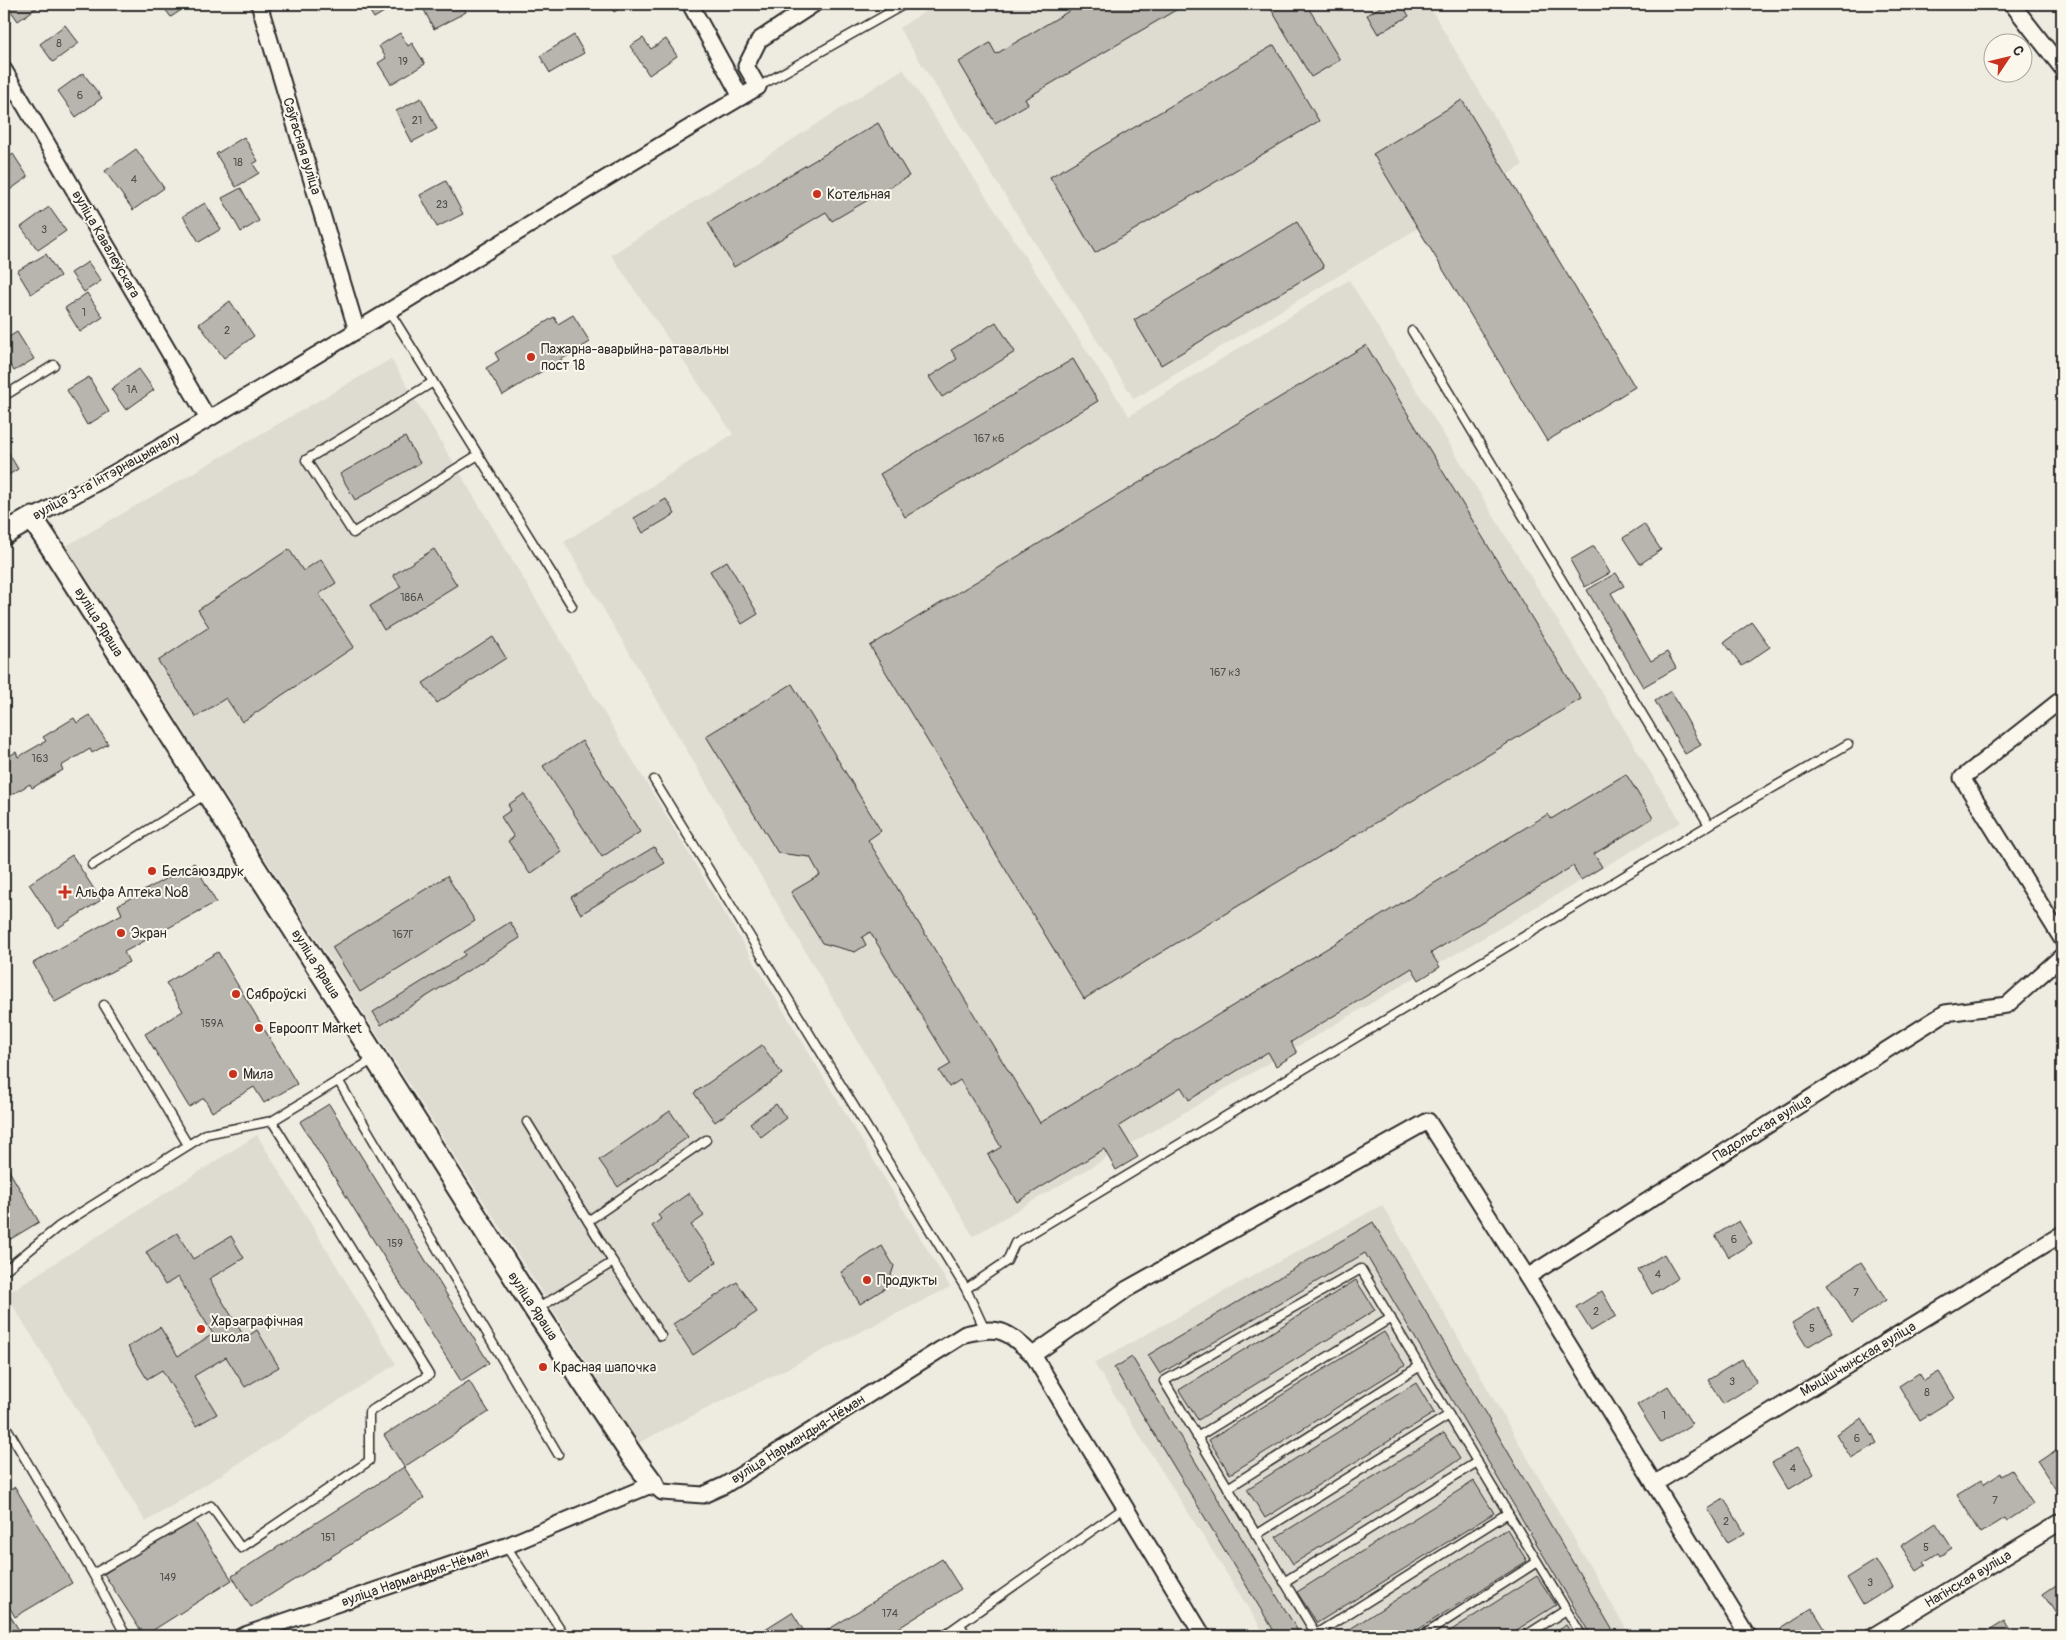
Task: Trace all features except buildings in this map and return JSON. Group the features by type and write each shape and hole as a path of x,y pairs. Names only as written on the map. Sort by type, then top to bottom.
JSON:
{"street":[{"name":"Саўгасная вуліца","path":"259,4 357,331"},
{"path":"690,4 741,97"},
{"path":"758,87 746,66 758,40 814,4"},
{"path":"2012,4 2062,68"},
{"name":"вуліца Кавалеўскага","path":"4,70 208,419"},
{"name":"вуліца 3-га Інтэрнацыяналу","path":"4,534 208,419 357,331 758,87"},
{"name":"вуліца Яраша","path":"32,518 536,1310 633,1457 653,1484"},
{"path":"2062,699 1962,778 2062,939"},
{"name":"Падольская вуліца","path":"1527,1277 1945,1013 2007,1005 2062,956"},
{"path":"1032,1355 1127,1289 1428,1121 1527,1277 1748,1636"},
{"name":"Мыцішчынская вуліца","path":"1654,1484 2062,1234"},
{"name":"вуліца Нармандыя-Нёман","path":"242,1636 506,1546 653,1484 662,1492 703,1495 718,1488 965,1334 985,1330 1007,1333 1032,1355 1203,1636"},
{"name":"Нагінская вуліца","path":"1873,1636 2062,1521"}],"lane":[{"path":"758,87 906,4"},
{"path":"389,311 572,606"},
{"path":"1412,332 1710,825"},
{"path":"4,396 54,365"},
{"path":"432,382 306,460 353,533 478,455"},
{"path":"966,1289 1007,1261 1015,1242 1848,744"},
{"path":"654,780 966,1289 985,1330"},
{"path":"92,865 208,793"},
{"path":"104,1006 188,1145"},
{"path":"4,1271 58,1227 206,1134 272,1122 376,1058"},
{"path":"338,1080 558,1454"},
{"path":"93,1574 211,1506 241,1548 369,1461 369,1412 429,1375 272,1122"},
{"path":"527,1122 661,1336"},
{"path":"588,1221 706,1140"},
{"path":"536,1310 613,1262"},
{"path":"1508,1513 1316,1635 1164,1381 1361,1269 1420,1366 1582,1636"},
{"path":"1197,1437 1391,1318"},
{"path":"1228,1488 1420,1366"},
{"path":"1256,1535 1449,1415"},
{"path":"4,1423 93,1574 126,1636"},
{"path":"1284,1582 1477,1462"},
{"path":"943,1636 1124,1508"},
{"path":"506,1546 565,1636"},
{"path":"1422,1636 1538,1562"},
{"path":"1525,1636 1566,1610"},
{"path":"960,1625 967,1636"}],"shaded area":[{"path":"937,4 1428,4 1523,165 1134,399 899,28"},
{"path":"903,69 1129,416 1349,280 1681,822 973,1236 564,542 733,434 611,255"},
{"path":"391,359 950,1287 638,1443 66,546"},
{"name":"Харэаграфічная школа","path":"257,1135 396,1364 146,1522 6,1294"},
{"path":"1382,1205 1630,1636 1266,1636 1094,1363"}],"place":[{"name":"Котельная","path":"817,194"},
{"name":"Пажарна-аварыйна-ратавальны пост 18","path":"531,357"},
{"name":"Белсаюздрук","path":"152,871"},
{"name":"Альфа Аптека №8","path":"65,892"},
{"name":"Экран","path":"121,933"},
{"name":"Сяброўскі","path":"236,994"},
{"name":"Евроопт Market","path":"259,1028"},
{"name":"Мила","path":"233,1074"},
{"name":"Продукты","path":"867,1280"},
{"name":"Харэаграфічная школа","path":"201,1329"},
{"name":"Красная шапочка","path":"543,1367"}]}
